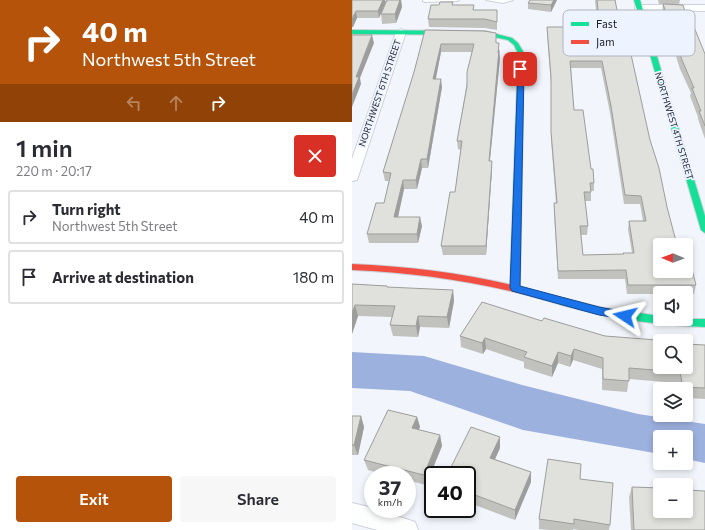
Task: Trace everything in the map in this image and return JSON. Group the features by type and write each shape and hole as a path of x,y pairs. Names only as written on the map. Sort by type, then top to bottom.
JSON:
{"street":[{"path":"638,4 705,8"},
{"path":"352,32 485,33 510,39 516,44 521,53 515,288"},
{"name":"NORTHWEST 6TH STREET","path":"352,178 401,32"},
{"name":"NORTHWEST 4TH STREET","path":"653,56 705,230"},
{"path":"352,266 421,271 472,279 515,288 599,311 658,320 705,323"},
{"path":"352,513 407,530"}],"lane":[{"path":"425,1 457,0"},
{"path":"488,0 503,2 510,0"}],"water":[{"path":"352,352 424,356 522,385 638,414 653,416 653,422 692,422 705,424 705,463 693,460 693,430 653,430 653,453 523,430 410,391 352,388"}],"building":[{"path":"352,0 383,0 378,11 356,11 352,19"},
{"path":"387,0 400,0 395,14 381,14"},
{"path":"530,0 554,0 551,5 528,3"},
{"path":"597,0 615,0 617,10 598,10"},
{"path":"440,2 453,2 452,5 474,5 473,10 497,10 497,22 485,19 428,19 431,5 439,5"},
{"path":"663,4 683,5 685,10 665,10"},
{"path":"547,27 563,27 563,56 631,56 650,140 659,168 675,238 653,238 653,278 693,278 693,273 696,285 628,285 626,270 558,271 554,203 557,203 551,132 551,77","holes":["570,61 602,61 611,106 625,195 641,196 646,221 629,221 634,253 583,255 580,226 588,226 584,192 591,192 590,183 594,183 583,110 574,110"]},
{"path":"695,29 705,54 705,126 692,88 694,88 681,56 695,56"},
{"path":"425,30 484,31 496,33 496,43 499,43 489,161 492,161 486,246 441,246 450,192 455,192 462,141 457,141 467,86 467,72 474,44 441,44 433,79 441,79 427,159 421,159 416,180 403,180 394,217 420,217 417,234 367,234 376,203 384,203 391,173 383,172 414,72"},
{"path":"352,35 372,35 356,77 359,77 352,95"},
{"path":"352,284 453,290 447,317 418,316 416,326 390,325 395,306 355,305 352,313"},
{"path":"482,302 542,321 544,318 605,336 653,340 653,370 629,368 629,381 603,379 603,358 574,349 571,356 558,352 552,366 524,357 527,352 485,338 482,343 460,336"},
{"path":"693,344 705,345 705,388 693,387 693,382 682,382 680,374 693,374"},
{"path":"388,410 417,417 412,428 440,435 428,466 424,466 424,475 416,473 416,466 388,466 364,460"},
{"path":"352,416 361,416 354,445 352,445"},
{"path":"471,427 500,437 490,458 531,472 515,510 476,495 476,466 452,466"},
{"path":"548,459 581,464 580,479 613,483 610,525 574,519 574,524 539,519"},
{"path":"632,487 653,488 653,518 693,518 693,490 705,491 705,530 634,530"}],"traffic: fast":[{"path":"637,0 640,10"},
{"path":"352,32 485,33 510,39 516,44 521,53 515,288"},
{"path":"654,56 705,230"},
{"path":"545,297 604,312 664,321 705,323"}],"traffic: jam":[{"path":"352,267 425,272 474,280 521,290 545,297"}],"route":[{"path":"520,69 515,288 599,311 625,316"}]}
